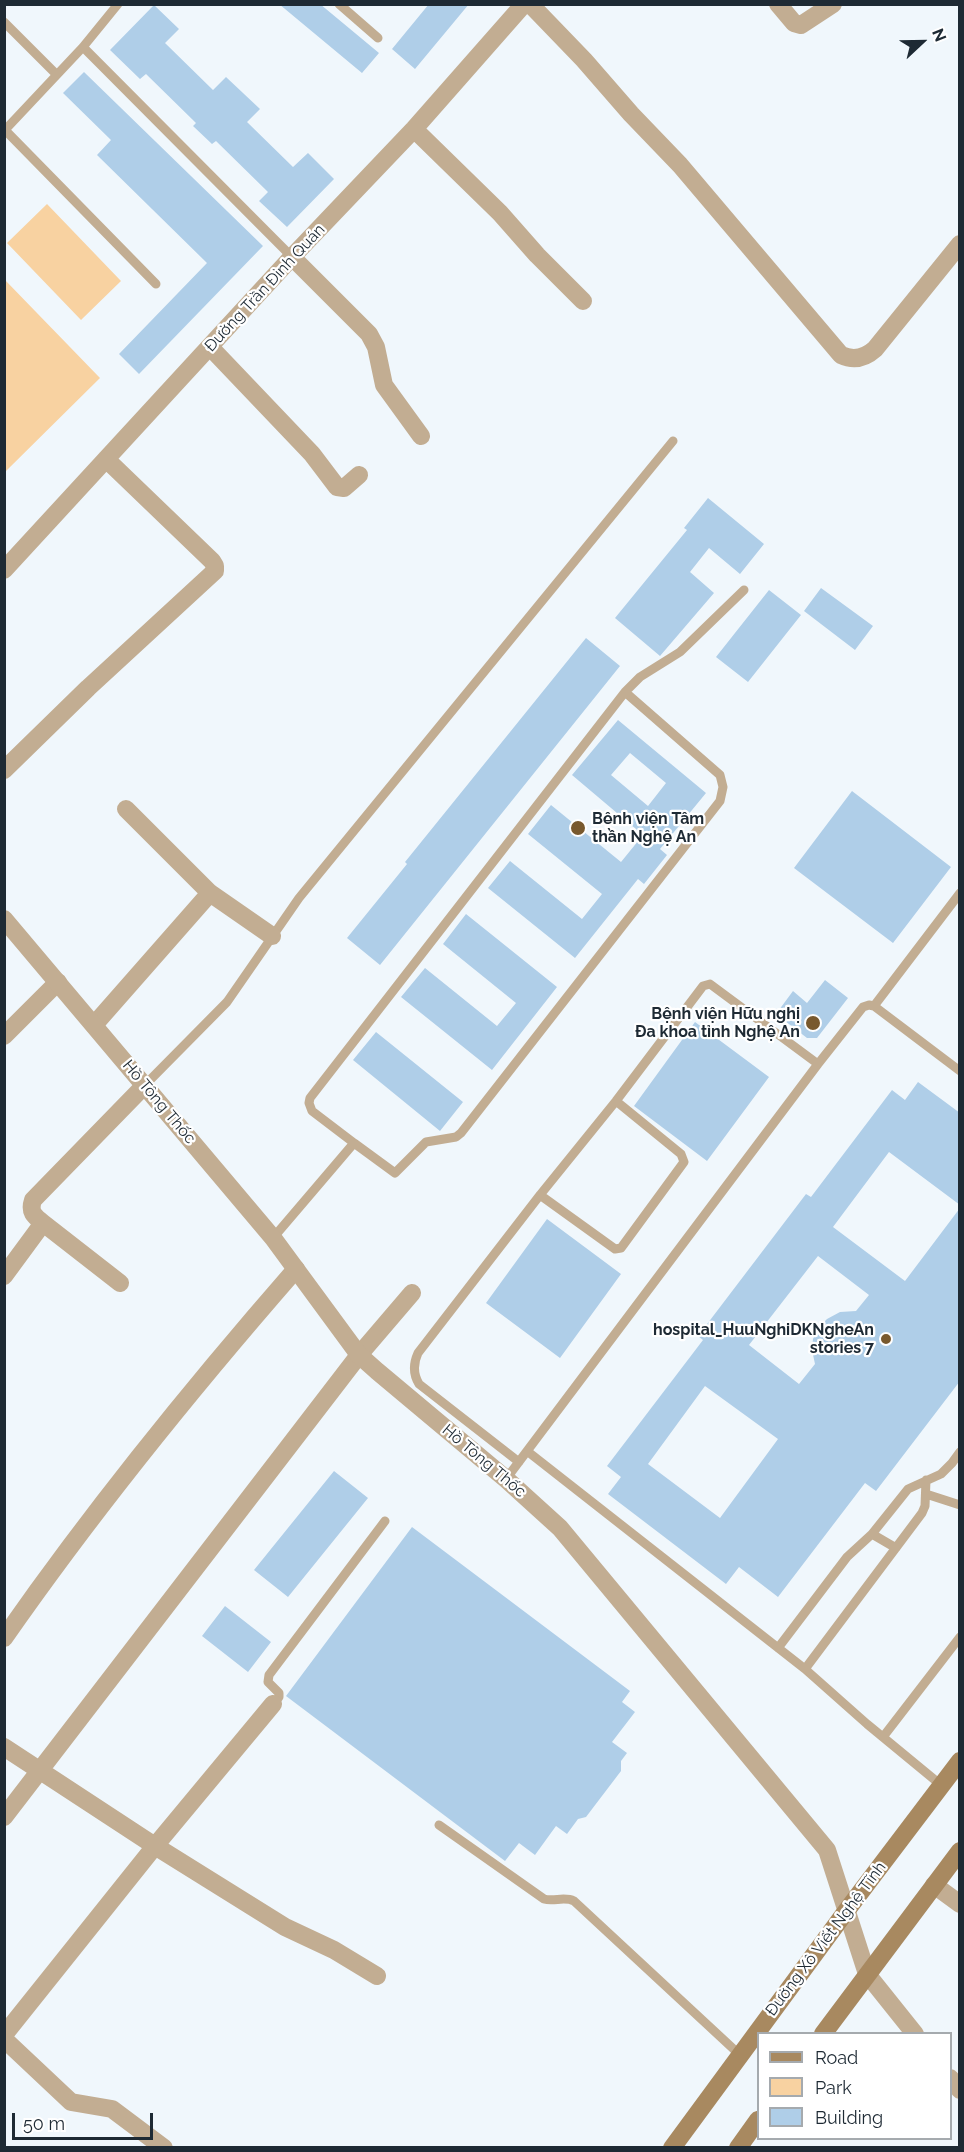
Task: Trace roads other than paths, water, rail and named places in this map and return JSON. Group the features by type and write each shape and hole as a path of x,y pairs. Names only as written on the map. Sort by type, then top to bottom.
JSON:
{"main road":[{"name":"Đường Xô Viết Nghệ Tĩnh","path":"672,2148 960,1761"},
{"path":"824,2032 960,1851"},
{"path":"738,2148 757,2123"}],"street":[{"name":"Đường Trần Đình Quán","path":"4,570 292,257 414,129 524,4"},
{"path":"530,4 680,165 841,355 852,358 868,354 960,244"},
{"path":"778,4 794,23 801,25 833,4"},
{"path":"414,129 495,207 537,255 583,301"},
{"path":"292,257 369,334 376,347 384,385 421,436"},
{"path":"210,347 312,454 337,487 344,488 359,475"},
{"path":"4,770 88,688 215,571 212,561 106,459"},
{"path":"126,809 210,893 272,936"},
{"path":"94,1025 210,893"},
{"name":"Hồ Tông Thốc","path":"4,918 273,1238 359,1355 506,1479 560,1528 584,1554 827,1850 867,1974 913,2032"},
{"path":"4,1036 58,982"},
{"path":"120,1283 43,1223 32,1213 31,1206 33,1200 145,1085"},
{"path":"4,1276 43,1223"},
{"path":"4,1638 41,1585 181,1404 296,1269"},
{"path":"4,1817 359,1355 412,1293"},
{"path":"164,2148 112,2109 71,2102 4,2037 155,1846 273,1704"},
{"path":"4,1747 155,1846 285,1927 334,1950 377,1976"},
{"path":"934,1885 960,1904"}],"lane":[{"path":"118,4 83,47 5,130 156,284"},
{"path":"339,4 378,38"},
{"path":"4,22 56,74"},
{"path":"83,47 292,257"},
{"path":"145,1085 227,1002 299,898 673,441"},
{"path":"625,692 720,775 723,786 720,801 462,1133 456,1137 426,1142 395,1173 312,1111 310,1098 625,692 640,677 680,652 744,590"},
{"path":"874,1006 960,893"},
{"path":"519,1462 424,1389 416,1379 414,1366 418,1353 616,1101 703,986 710,984 818,1064"},
{"path":"506,1479 863,1007 874,1006 960,1071"},
{"path":"540,1195 615,1249 621,1248 684,1162 681,1154 616,1101"},
{"path":"273,1238 354,1143"},
{"path":"527,1451 805,1669 941,1785"},
{"path":"778,1648 847,1557 872,1534 908,1489 946,1470 960,1452"},
{"path":"805,1669 922,1513 926,1480"},
{"path":"926,1494 960,1505"},
{"path":"273,1704 279,1693 268,1682 269,1676 385,1521"},
{"path":"872,1534 896,1548"},
{"path":"883,1737 960,1637"},
{"path":"439,1825 544,1899 551,1901 566,1898 574,1901 740,2055"}],"place":[{"name":"Bệnh viện Tâm thần Nghệ An","path":"578,828"},
{"name":"Bệnh viện Hữu nghị Đa khoa tỉnh Nghệ An","path":"813,1023"},
{"name":"hospital_HuuNghiDKNgheAn stories 7","path":"886,1339"}]}
